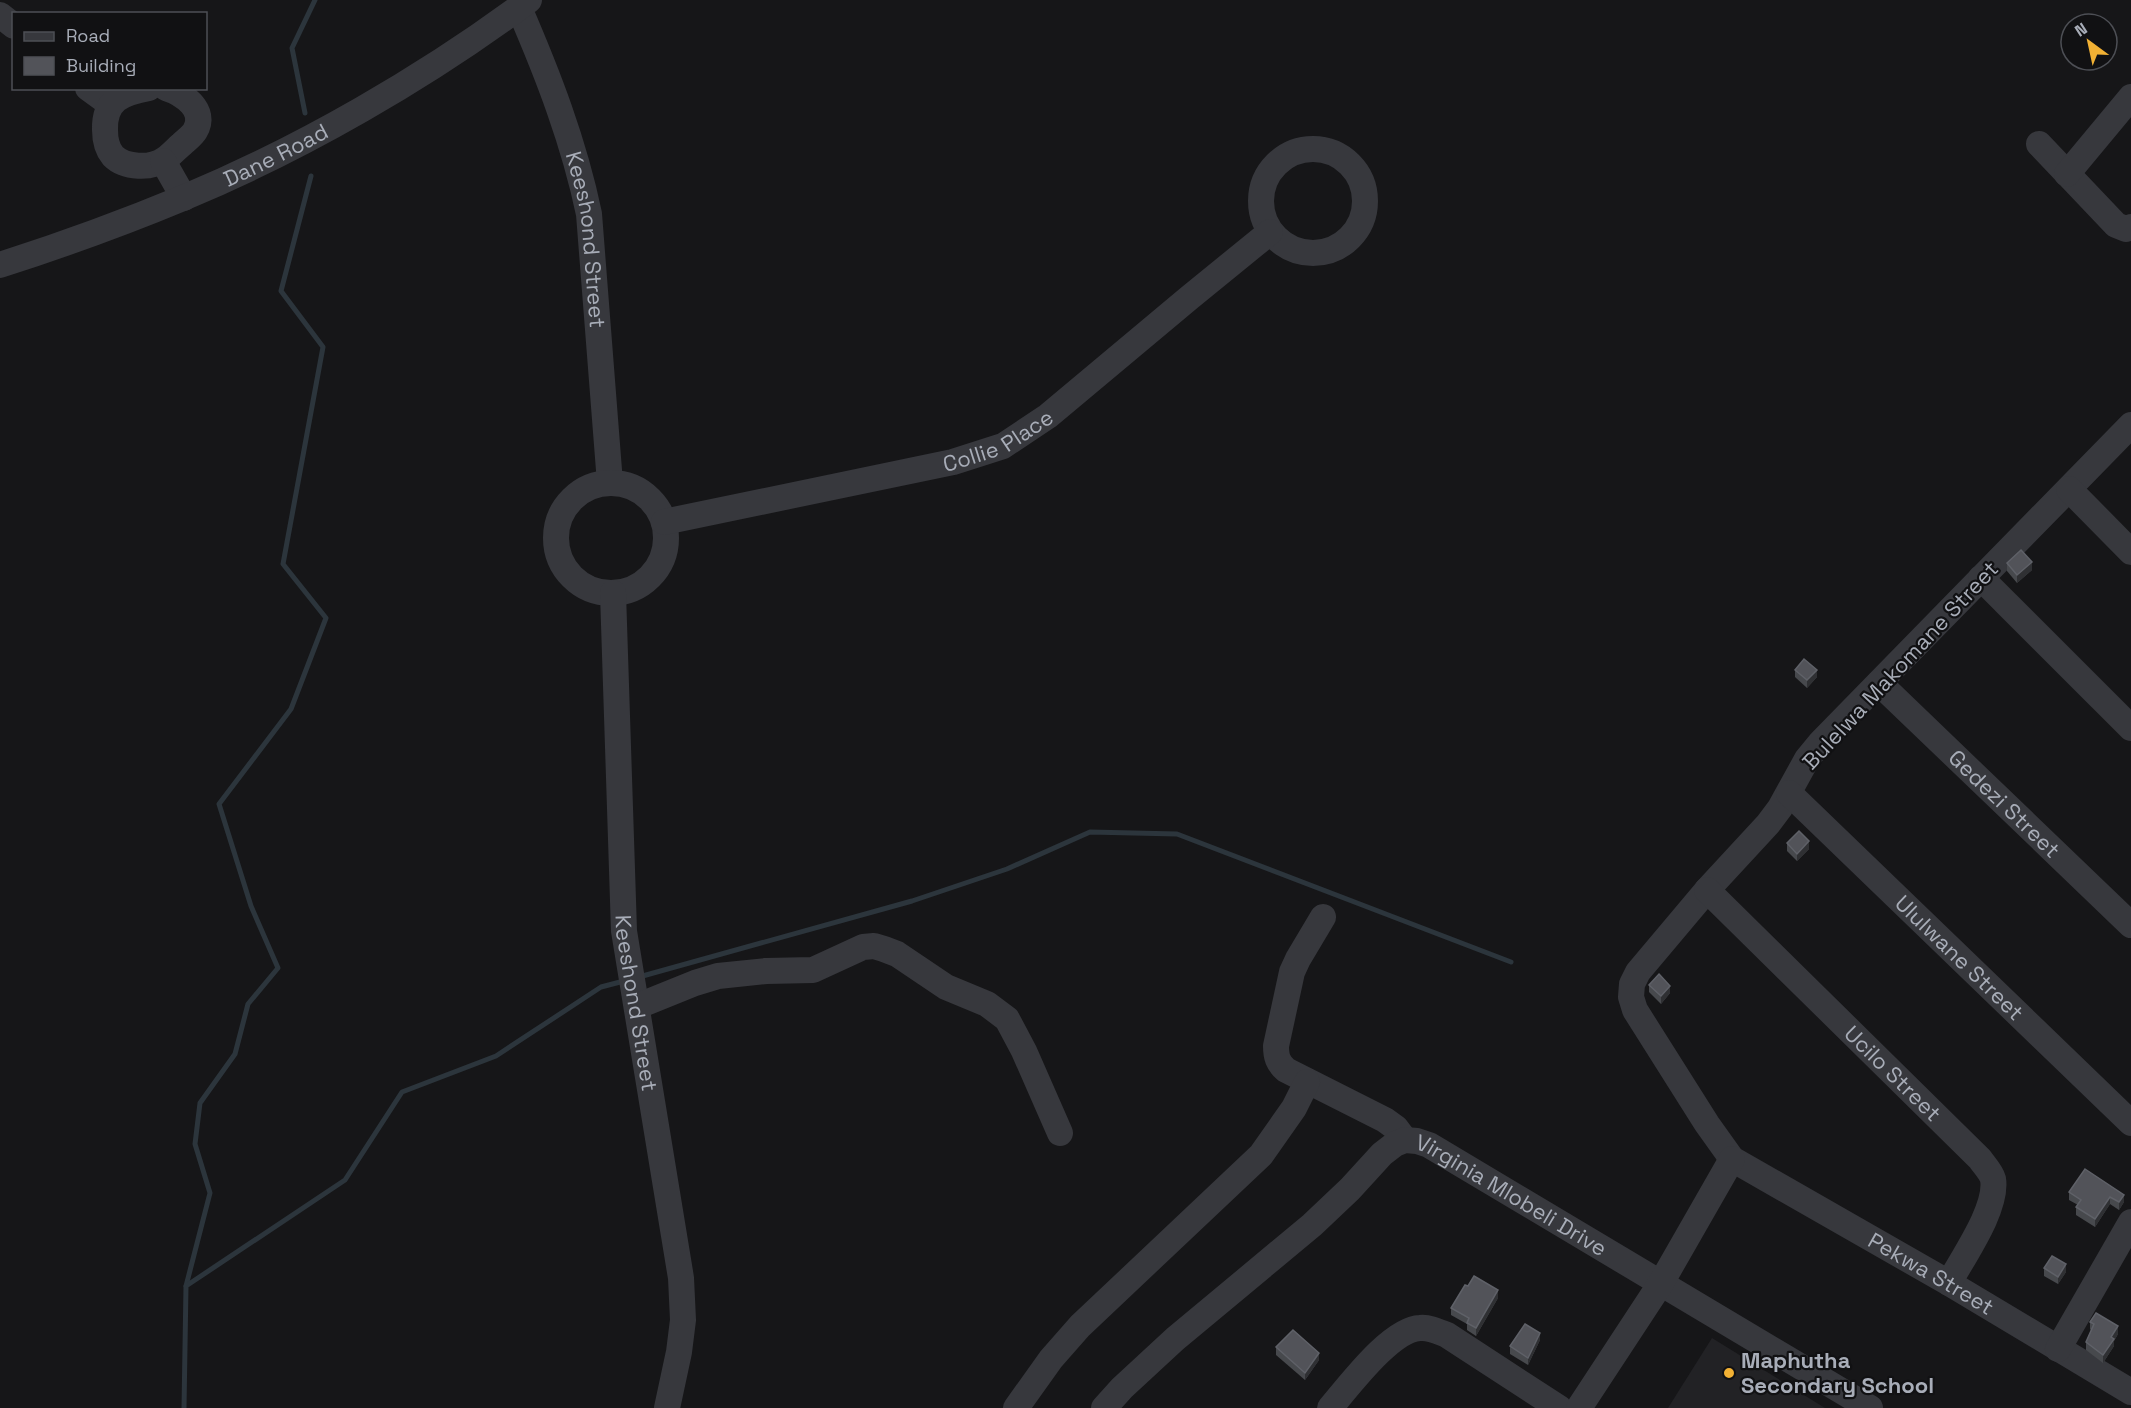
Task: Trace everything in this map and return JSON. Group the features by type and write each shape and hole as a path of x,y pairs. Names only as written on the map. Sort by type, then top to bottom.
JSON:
{"street":[{"name":"Dane Road","path":"0,265 86,236 184,198 311,136 399,87 524,4"},
{"name":"Keeshond Street","path":"524,4 568,130 582,177 589,214 610,483"},
{"path":"0,15 12,24"},
{"path":"91,90 110,104"},
{"path":"141,90 124,95 110,104 105,118 107,147 113,156 134,165 163,160 194,131 198,124 193,104 186,97 170,90"},
{"path":"2067,174 2131,97"},
{"path":"2039,144 2116,225 2126,229 2131,227"},
{"path":"1318,148 1335,153 1349,163 1359,177 1365,193 1364,210 1358,227 1347,240 1333,249 1316,253 1298,251 1283,244 1270,232 1262,217 1260,200 1263,183 1272,167 1285,156 1301,149 1318,148"},
{"path":"163,160 184,198"},
{"name":"Collie Place","path":"664,522 953,462 1003,446 1048,416 1270,232"},
{"name":"Bulelwa Makomane Street","path":"1732,1159 1642,1024 1631,997 1632,984 1638,972 1707,890 1768,824 1789,793 1807,759 1878,683 2131,425"},
{"path":"610,483 624,484 638,489 654,503 664,522 666,536 665,550 652,576 634,588 613,593 597,592 582,586 570,576 561,563 556,548 556,532 560,516 568,503 580,492 594,485 610,483"},
{"path":"2069,489 2131,552"},
{"path":"1980,578 2131,728"},
{"name":"Keeshond Street","path":"613,593 624,931 681,1278 683,1320 667,1408"},
{"name":"Gedezi Street","path":"1878,683 2131,925"},
{"name":"Ululwane Street","path":"1789,793 2131,1123"},
{"name":"Ucilo Street","path":"1707,890 1980,1159 1992,1177 1993,1192 1990,1209 1949,1283"},
{"path":"1323,917 1292,972 1276,1046 1276,1056 1280,1065 1286,1070 1385,1120 1406,1140"},
{"path":"634,988 695,983 718,976 766,971 813,970 863,947 874,946 884,949 897,954 946,987 987,1004 1006,1019 1024,1051 1060,1133"},
{"path":"1016,1408 1051,1359 1080,1326 1261,1155 1294,1108 1307,1082"},
{"name":"Virginia Mlobeli Drive","path":"1104,1408 1174,1339 1312,1225 1382,1154 1395,1144 1406,1140 1428,1145 1870,1408"},
{"path":"1579,1408 1661,1283 1732,1159"},
{"name":"Pekwa Street","path":"1732,1159 1949,1283 2131,1392"},
{"path":"2058,1349 2131,1222"},
{"path":"1330,1408 1388,1342 1403,1333 1419,1328 1448,1335 1559,1408"}],"shaded area":[{"name":"Maphutha Secondary School","path":"1712,1338 1825,1408 1668,1408"}],"building":[{"path":"2021,550 2032,562 2017,575 2007,563"},
{"path":"1804,659 1817,670 1807,680 1795,670"},
{"path":"1799,831 1809,841 1797,854 1787,843"},
{"path":"1659,974 1670,986 1661,996 1649,985"},
{"path":"2085,1169 2124,1195 2119,1202 2110,1197 2095,1219 2076,1207 2081,1200 2069,1192"},
{"path":"2052,1256 2066,1264 2058,1277 2044,1268"},
{"path":"1474,1276 1498,1290 1476,1328 1467,1323 1469,1318 1451,1308 1465,1285 1468,1286"},
{"path":"2096,1313 2118,1326 2111,1337 2114,1339 2103,1355 2086,1342 2094,1324 2090,1322"},
{"path":"1525,1324 1540,1333 1528,1358 1510,1346"},
{"path":"1293,1330 1319,1353 1305,1373 1276,1347"}],"waterway":[{"path":"305,113 292,48 315,0"},
{"path":"186,1286 210,1193 195,1144 200,1103 235,1054 248,1004 278,968 251,906 219,804 291,709 326,618 283,564 323,347 281,291 311,176"},
{"path":"639,977 912,901 1007,869 1090,832 1177,834 1511,962"},
{"path":"184,1408 186,1286 345,1180 402,1092 496,1056 601,987 624,981"}],"place":[{"name":"Maphutha Secondary School","path":"1729,1373"}]}
